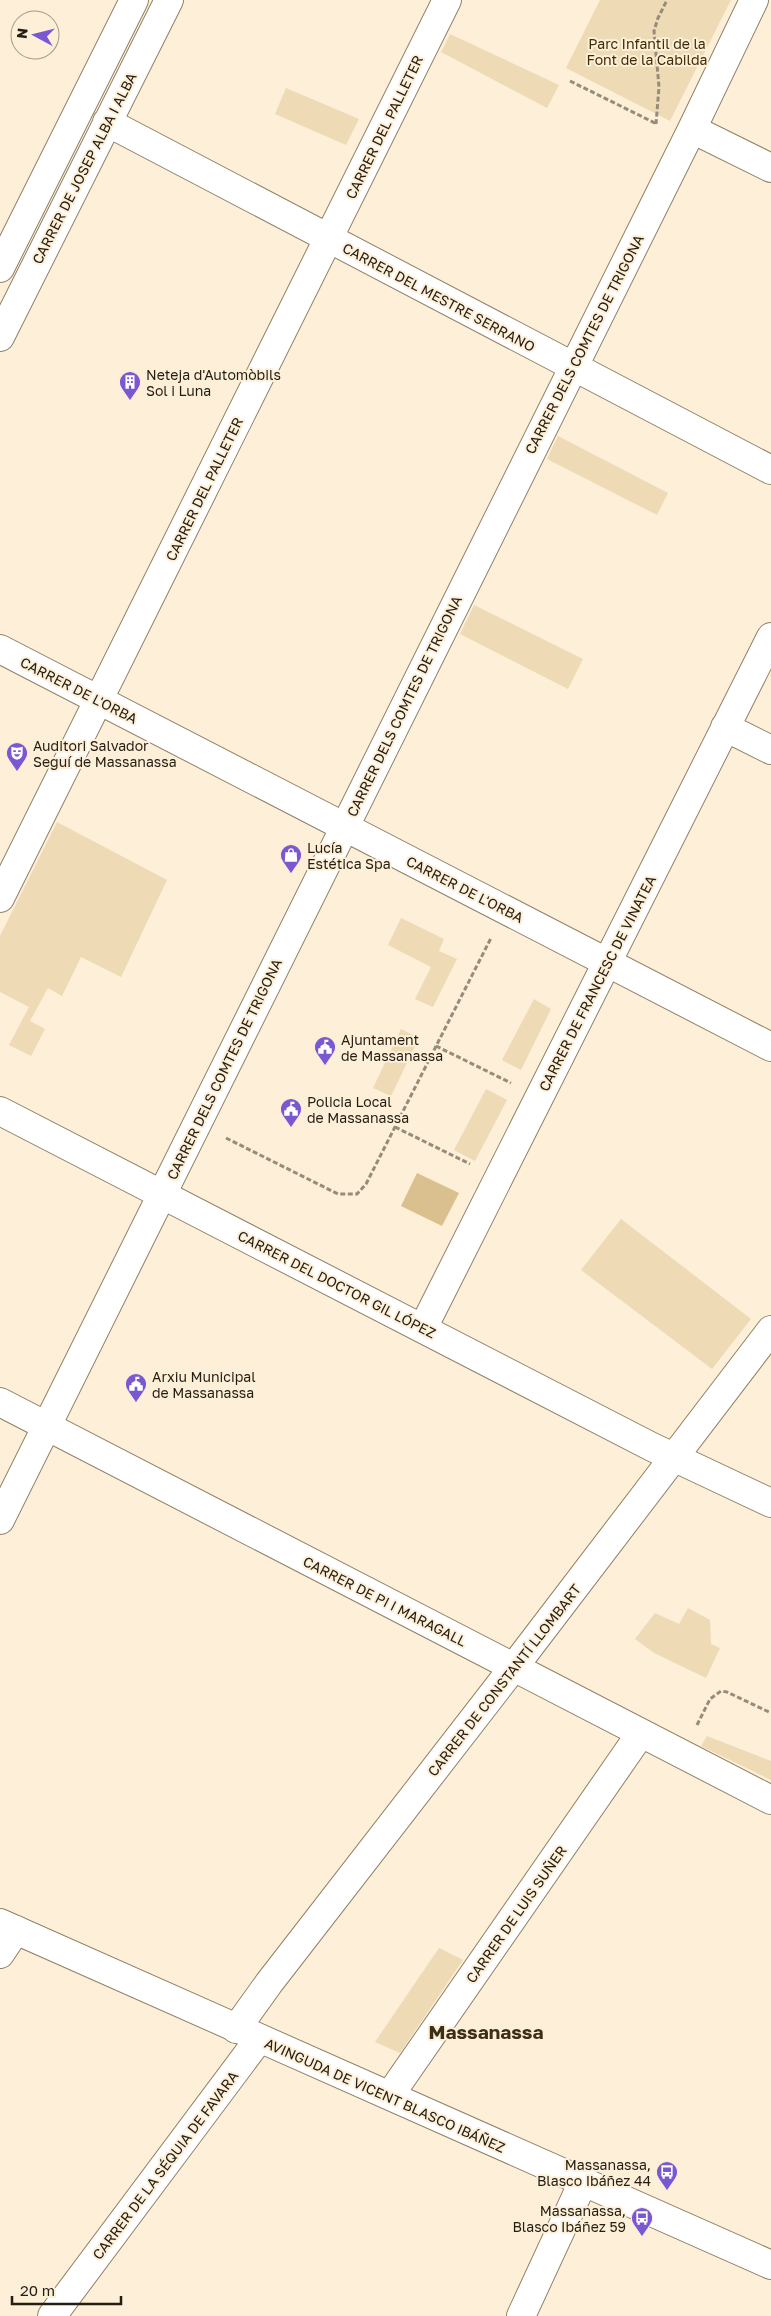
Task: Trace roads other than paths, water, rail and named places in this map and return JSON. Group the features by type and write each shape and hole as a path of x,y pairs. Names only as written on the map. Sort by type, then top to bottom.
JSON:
{"street":[{"path":"0,268 134,0"},
{"name":"CARRER DE JOSEP ALBA I ALBA","path":"0,337 168,0"},
{"name":"CARRER DEL PALLETER","path":"0,898 100,701 447,0"},
{"name":"CARRER DELS COMTES DE TRIGONA","path":"0,1520 692,129 754,0"},
{"name":"CARRER DEL MESTRE SERRANO","path":"107,122 572,368 771,470"},
{"path":"692,129 771,168"},
{"name":"CARRER DE FRANCESC DE VINATEA","path":"423,1328 771,637"},
{"name":"CARRER DE L'ORBA","path":"0,649 771,1047"},
{"path":"725,727 771,750"},
{"name":"CARRER DEL DOCTOR GIL LÓPEZ","path":"0,1111 163,1193 674,1458 771,1503"},
{"name":"CARRER DE CONSTANTÍ LLOMBART","path":"248,2034 269,1983 771,1330"},
{"name":"CARRER DE PI I MARAGALL","path":"0,1402 771,1800"},
{"name":"CARRER DE LUIS SUÑER","path":"390,2096 642,1732"},
{"path":"0,1954 8,1926"},
{"name":"AVINGUDA DE VICENT BLASCO IBÁÑEZ","path":"8,1926 771,2265"},
{"name":"CARRER DE LA SÉQUIA DE FAVARA","path":"52,2316 248,2034"},
{"path":"521,2316 583,2182"}],"place":[{"name":"Neteja d'Automòbils Sol i Luna","path":"130,401"},
{"name":"Auditori Salvador Seguí de Massanassa","path":"17,772"},
{"name":"Lucía Estética Spa","path":"291,874"},
{"name":"Ajuntament de Massanassa","path":"325,1066"},
{"name":"Policia Local de Massanassa","path":"291,1128"},
{"name":"Arxiu Municipal de Massanassa","path":"136,1403"},
{"name":"Massanassa, Blasco Ibáñez 44","path":"667,2191"},
{"name":"Massanassa, Blasco Ibáñez 59","path":"642,2237"}],"district":[{"name":"Massanassa","path":"486,2031"}],"park label":[{"name":"Parc Infantil de la Font de la Cabilda","path":"647,52"}]}
